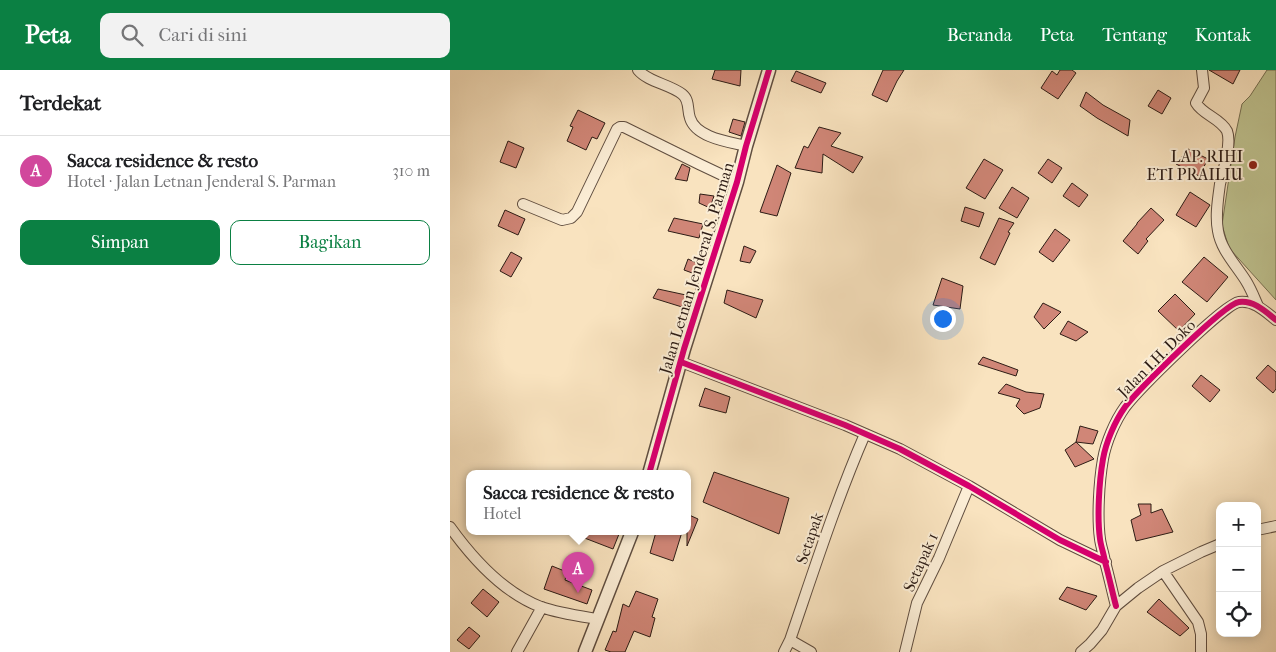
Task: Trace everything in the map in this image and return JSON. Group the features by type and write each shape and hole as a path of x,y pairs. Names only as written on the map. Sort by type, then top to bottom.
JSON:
{"street":[{"path":"638,70 644,76 672,87 684,95 689,105 690,119 696,128 711,137 746,146"},
{"name":"Jalan Letnan Jenderal S. Parman","path":"650,470 769,70"},
{"path":"1202,70 1204,88 1196,103 1222,124 1228,134 1217,215 1218,231 1223,247 1247,283 1258,306 1276,320"},
{"path":"524,204 562,220 571,218 576,212 617,129 620,127 624,127 737,182"},
{"name":"Jalan I.H. Doko","path":"1116,606 1100,539 1099,501 1103,459 1107,443 1125,408 1196,335 1230,306 1238,302 1248,302 1258,306"},
{"path":"681,362 900,449 969,486 1060,540 1106,562"},
{"name":"Setapak","path":"784,652 790,640 834,510 865,434"},
{"name":"Setapak 1","path":"905,652 917,603 939,558 969,486"},
{"path":"1261,529 1276,526"},
{"path":"450,527 492,575 522,598 542,607 597,619"},
{"path":"585,652 631,535"},
{"path":"1081,652 1102,630 1116,606 1138,588 1163,571 1216,546"},
{"path":"1163,571 1198,622 1201,634 1201,652"},
{"path":"517,652 542,607"},
{"path":"790,640 811,652"}],"green space":[{"name":"LAP. RIHI ETI PRAILIU","path":"1267,70 1276,70 1276,300 1229,248 1222,225 1235,137 1242,104 1250,96"}],"building":[{"path":"715,70 741,70 740,86 712,79"},
{"path":"883,70 904,70 887,102 872,95"},
{"path":"1060,70 1072,70 1076,73 1058,99 1041,88 1052,71 1057,75"},
{"path":"1209,70 1240,70 1233,84"},
{"path":"796,71 826,83 821,93 791,81"},
{"path":"1158,90 1171,98 1162,114 1148,106"},
{"path":"1086,92 1103,105 1130,120 1128,136 1080,106"},
{"path":"578,110 605,123 597,139 592,137 586,150 567,141 573,127 570,126"},
{"path":"733,119 745,122 741,136 729,132"},
{"path":"819,127 841,133 831,146 863,157 853,173 823,154 822,173 795,168 804,146 808,148"},
{"path":"508,141 524,148 516,168 500,162"},
{"path":"1188,149 1208,159 1199,176 1176,164"},
{"path":"984,159 1003,170 985,199 966,188"},
{"path":"1048,159 1062,168 1052,183 1038,173"},
{"path":"682,164 690,168 687,181 675,179"},
{"path":"777,165 791,173 777,216 760,212"},
{"path":"1072,183 1088,195 1079,207 1063,196"},
{"path":"1012,187 1029,198 1017,218 999,208"},
{"path":"1190,192 1210,205 1196,227 1176,215"},
{"path":"700,194 714,196 710,208 699,203"},
{"path":"965,207 984,213 979,227 961,221"},
{"path":"1151,208 1164,220 1146,239 1148,241 1138,254 1123,241"},
{"path":"505,210 525,219 518,235 498,226"},
{"path":"674,218 703,224 699,238 668,231"},
{"path":"999,218 1014,223 1008,232 1010,233 995,265 980,258"},
{"path":"1055,229 1070,240 1053,262 1039,252"},
{"path":"744,246 756,251 750,263 740,261"},
{"path":"511,252 522,258 511,277 500,271"},
{"path":"1204,257 1228,277 1207,302 1182,282"},
{"path":"688,259 697,263 695,274 684,270"},
{"path":"942,278 963,286 960,309 933,305"},
{"path":"658,289 686,295 682,307 653,298"},
{"path":"727,290 763,300 756,318 724,303"},
{"path":"1175,294 1195,314 1179,331 1158,311"},
{"path":"1043,303 1061,312 1044,329 1034,317"},
{"path":"1068,321 1088,332 1076,341 1060,334"},
{"path":"983,357 1018,370 1016,376 978,364"},
{"path":"1268,365 1276,372 1276,389 1273,393 1256,378"},
{"path":"1201,375 1220,390 1210,402 1192,386"},
{"path":"1006,384 1026,392 1044,394 1040,408 1024,414 1016,406 1020,399 998,393"},
{"path":"705,388 730,397 726,413 699,406"},
{"path":"1080,426 1098,431 1093,444 1076,442"},
{"path":"1076,442 1094,459 1075,467 1065,450"},
{"path":"714,472 789,498 779,534 703,502"},
{"path":"1138,504 1151,504 1151,513 1162,509 1173,532 1136,541 1131,520 1141,515"},
{"path":"691,516 698,519 687,546 687,535 691,535"},
{"path":"577,535 619,535 613,549"},
{"path":"655,535 681,535 673,561 650,553"},
{"path":"552,566 567,572 565,580 592,590 587,604 544,589"},
{"path":"1067,587 1097,596 1086,610 1059,599"},
{"path":"483,589 499,602 487,617 471,603"},
{"path":"636,591 658,599 652,617 655,618 650,637 634,631 625,652 605,650 613,631 616,632 623,604 629,607"},
{"path":"1159,599 1189,628 1180,636 1147,612"},
{"path":"469,627 480,636 469,649 457,640"}],"cycle path":[{"path":"650,470 684,349 737,182 769,70"},
{"path":"1116,606 1100,542 1099,510 1104,452 1118,419 1125,407 1163,367 1230,306 1239,302 1250,303 1259,307 1276,320"},
{"path":"681,362 845,425 900,449 969,486 1060,540 1106,562"}],"place":[{"name":"LAP. RIHI ETI PRAILIU","path":"1253,165"},
{"name":"Sacca residence & resto","path":"578,593"}]}
